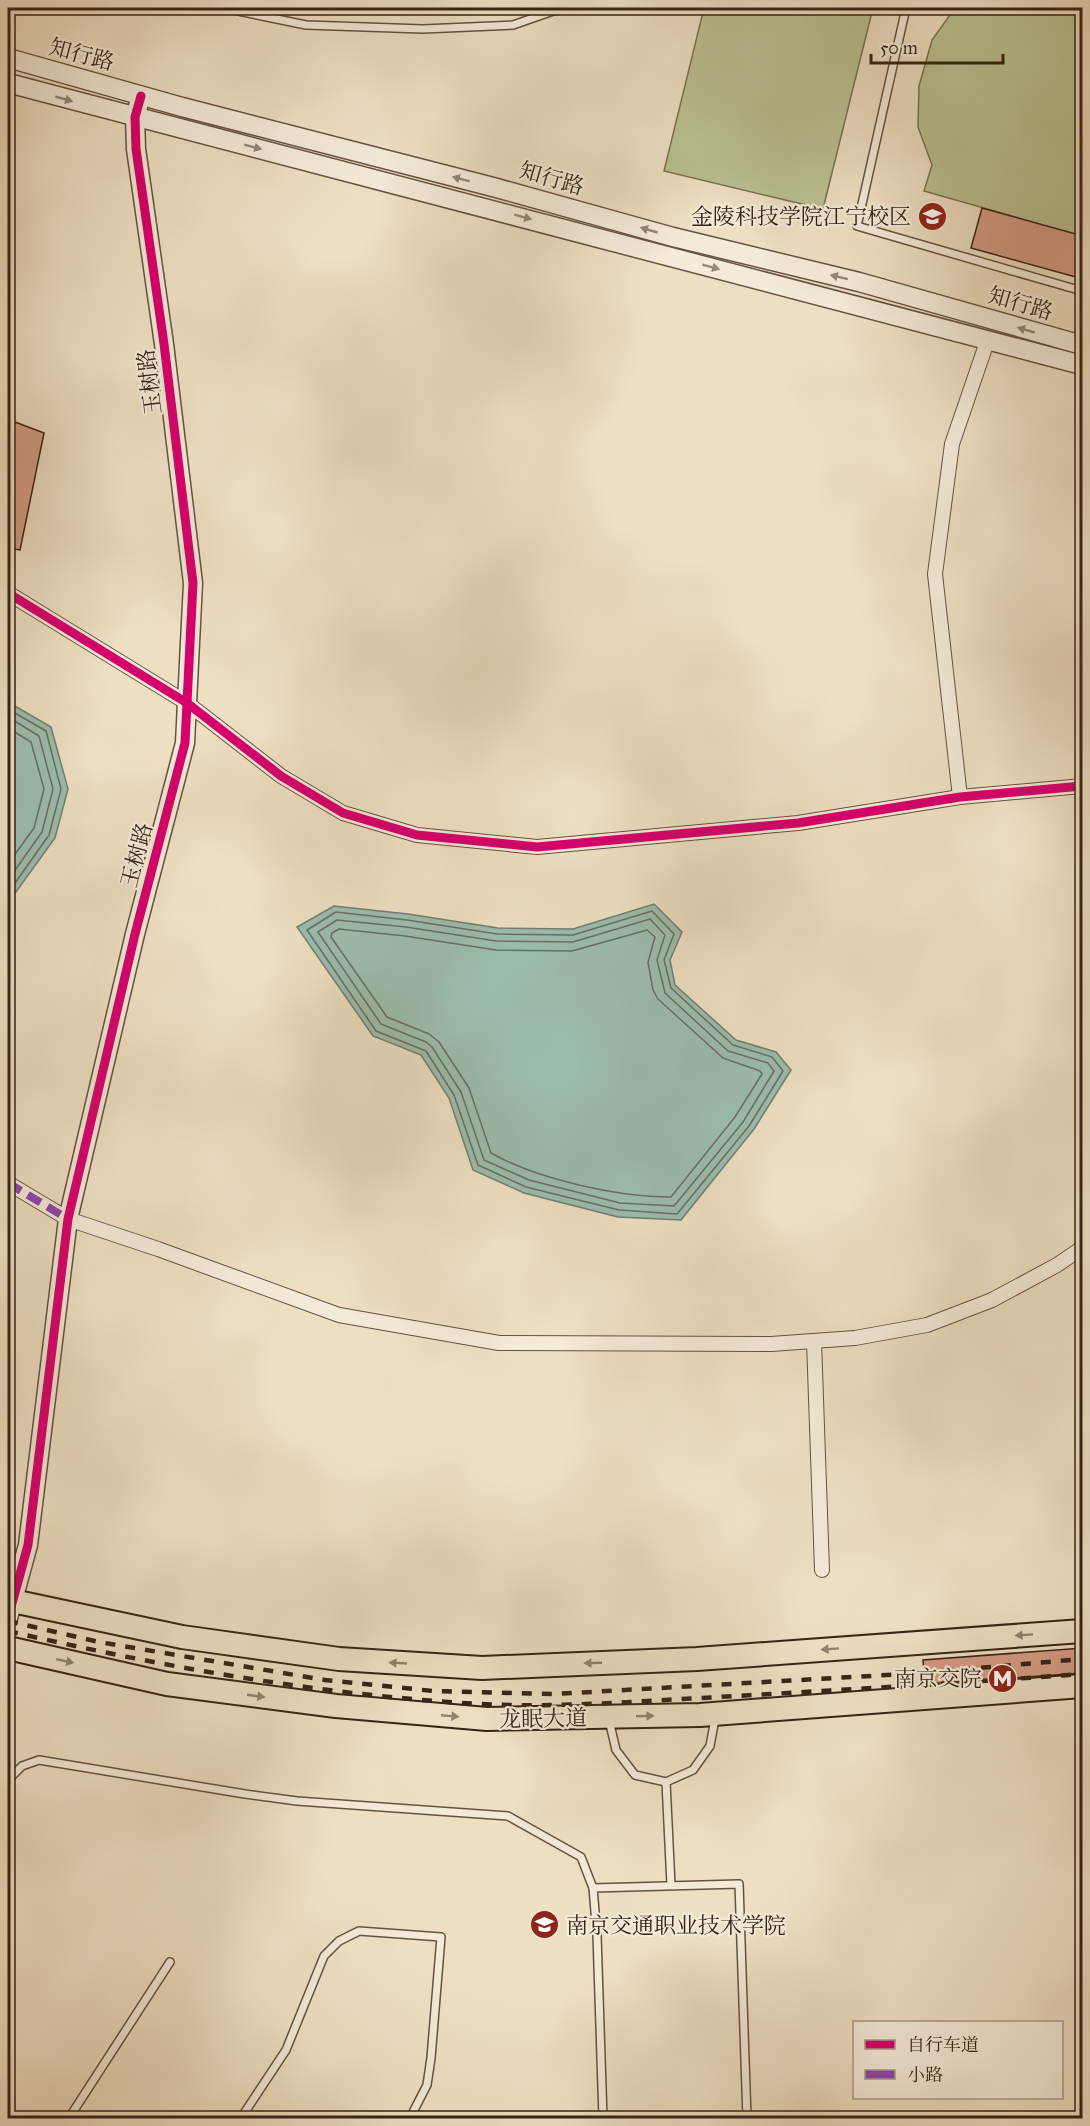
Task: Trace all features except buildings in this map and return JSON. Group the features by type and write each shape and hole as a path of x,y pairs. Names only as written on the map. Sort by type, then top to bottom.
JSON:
{"main road":[{"path":"9,1606 193,1639 339,1659 482,1668 697,1659 1083,1631"},
{"name":"龙眠大道","path":"8,1648 167,1684 336,1706 487,1719 716,1713 1083,1686"}],"street":[{"name":"知行路","path":"8,58 141,96 493,187 673,237 859,282 1083,345"},
{"name":"知行路","path":"8,83 1083,364"},
{"name":"玉树路","path":"9,1606 28,1545 68,1219 135,934 185,743 193,583 164,344 136,149 135,117 141,96"},
{"path":"960,797 935,574 952,444 988,339"},
{"path":"8,594 187,703 280,776 343,813 417,835 537,847 798,823 960,797 1083,786"},
{"path":"8,1183 68,1219 339,1315 499,1343 771,1344 855,1338 927,1325 992,1300 1057,1265 1083,1248"},
{"path":"814,1341 822,1570"}],"lane":[{"path":"223,8 306,25 423,29 513,25 562,8"},
{"path":"906,8 857,226 1083,291"},
{"path":"609,1717 616,1750 635,1775 666,1782 693,1770 710,1746 716,1713"},
{"path":"8,1780 22,1766 39,1760 297,1801 508,1816 581,1857 593,1888 597,1935 603,2118"},
{"path":"666,1782 671,1885"},
{"path":"593,1888 739,1884 747,2118"},
{"path":"241,2118 286,2050 324,1956 339,1941 359,1931 441,1937 432,2058 427,2085 410,2118"},
{"path":"69,2118 170,1962"}],"shaded area":[{"path":"704,8 873,8 823,209 664,171"},
{"path":"955,8 1082,8 1082,236 924,191 932,165 918,127 919,86 932,40"}],"water":[{"path":"8,702 51,727 68,789 55,838 8,903"},
{"path":"654,904 682,932 670,960 675,985 736,1040 776,1052 791,1070 754,1129 681,1220 618,1217 524,1193 473,1170 449,1098 421,1055 373,1036 297,927 334,906 408,914 498,928 573,929"}],"railway":[{"path":"8,1621 99,1642 325,1680 433,1691 555,1694 922,1673 1082,1659"},
{"path":"8,1631 242,1678 361,1694 480,1704 569,1705 1082,1674"}],"marked path":[{"path":"8,1183 68,1219"}],"cycle path":[{"path":"8,1618 28,1545 68,1219 135,934 185,743 193,583 164,344 136,149 135,117 141,96"},
{"path":"8,593 187,703 281,776 343,813 417,835 537,847 798,823 960,797 1082,786"}],"place":[{"name":"金陵科技学院江宁校区","path":"932,216"},
{"name":"南京交院","path":"1003,1678"},
{"name":"南京交通职业技术学院","path":"545,1925"}]}
